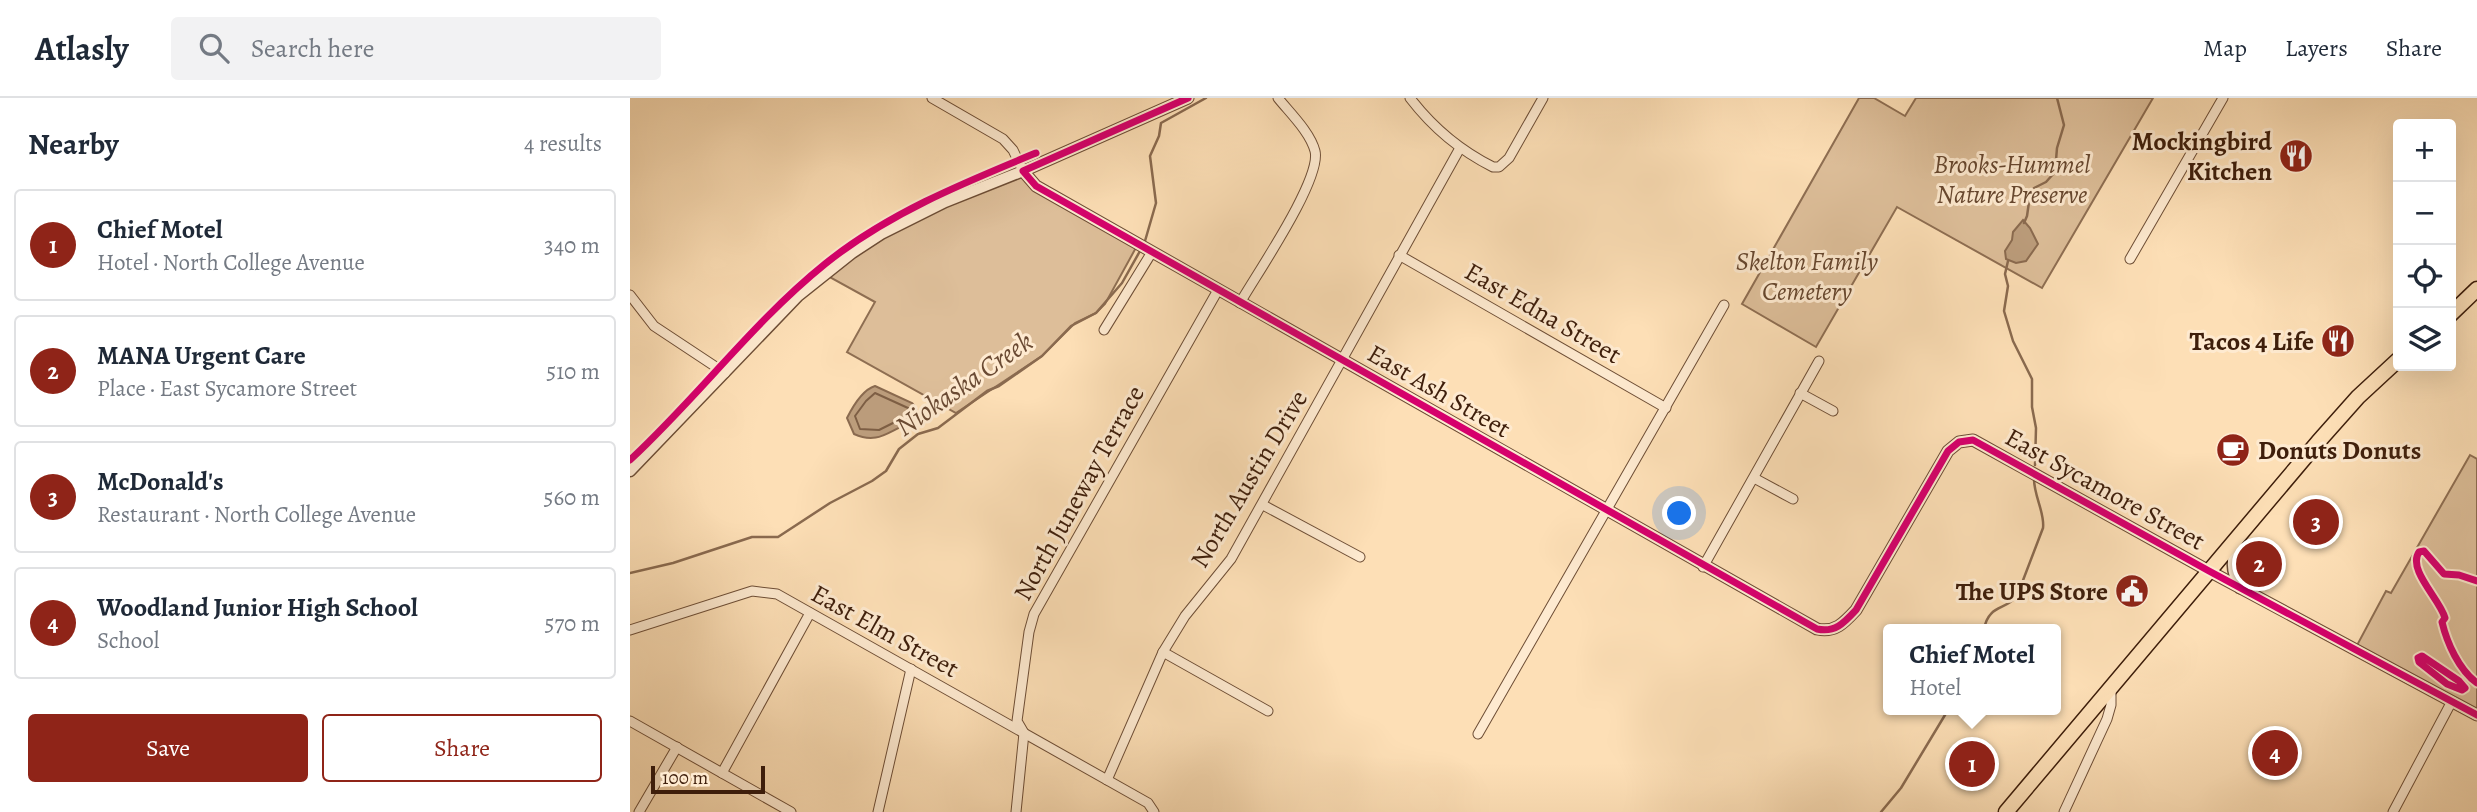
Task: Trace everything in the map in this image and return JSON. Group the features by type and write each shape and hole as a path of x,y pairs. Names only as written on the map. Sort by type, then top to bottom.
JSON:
{"main road":[{"path":"2456,309 2477,289"},
{"path":"2006,812 2358,397 2393,365"}],"street":[{"name":"East Ash Street","path":"932,98 1003,139 1036,186 1703,567 1817,629 1827,632 1840,627"},
{"path":"630,471 798,296 852,253 890,229 944,202 1023,171 1188,98"},
{"path":"1410,98 1433,127 1460,148 1493,167 1499,167 1509,158 1543,98"},
{"path":"2130,259 2223,98"},
{"path":"1240,303 1304,194 1314,170 1315,150 1281,101"},
{"name":"North Austin Drive","path":"1107,780 1163,652 1185,616 1231,559 1263,505 1460,148"},
{"path":"1104,330 1152,252"},
{"name":"East Edna Street","path":"1399,255 1666,408"},
{"name":"North Juneway Terrace","path":"1016,812 1024,733 1017,721 1029,632 1034,614 1218,290"},
{"path":"630,295 654,326 725,373"},
{"path":"1479,734 1724,305"},
{"path":"1703,567 1819,361"},
{"path":"1800,393 1833,411"},
{"name":"East Sycamore Street","path":"1840,627 1856,610 1871,587 1948,451 1959,442 1973,440 2477,715"},
{"path":"1754,478 1793,499"},
{"path":"1263,505 1360,557"},
{"path":"2238,537 2232,566 2240,588"},
{"name":"East Elm Street","path":"630,630 752,591 776,594 1107,780"},
{"path":"722,772 810,613"},
{"path":"1163,652 1268,712"},
{"path":"878,812 912,669"},
{"path":"2064,812 2107,719 2111,705 2111,687"},
{"path":"2393,812 2452,701"},
{"path":"630,721 722,772 777,809 790,812"},
{"path":"639,812 677,747"},
{"path":"1107,780 1148,803 1154,812"}],"green space":[{"name":"Brooks-Hummel Nature Preserve","path":"1859,98 1874,98 1905,116 1916,98 2153,98 2042,288 1897,207 1816,347 1742,304"},
{"path":"1023,171 1036,186 1138,244 1105,304 1096,313 1075,323 1042,356 956,413 847,352 875,302 824,274 881,234"},
{"path":"2470,455 2477,459 2477,715 2355,649 2386,591 2391,593"}],"water":[{"path":"2023,220 2038,244 2026,261 2016,263 2006,259 2005,251 2012,240 2013,232"},
{"path":"875,386 912,403 916,408 916,415 912,423 885,435 871,438 854,434 847,418 862,395"}],"waterway":[{"name":"Niokaska Creek","path":"1145,241 1156,203 1150,156 1159,136 1161,123 1206,98"},
{"path":"2024,223 2034,188 2046,182 2055,172 2057,148 2064,125 2057,98"},
{"name":"Niokaska Creek","path":"630,573 673,563 752,537 778,537 830,503 872,481 886,471 899,449 918,434 938,428 987,391 999,386 1042,356 1071,326 1096,313 1122,283 1140,251"},
{"path":"2008,261 2004,311 2013,341 2032,379 2032,407 2036,428 2035,465"},
{"path":"1985,624 1993,612 2017,596 2043,528 2034,479"},
{"path":"1881,812 1901,788 1945,715"}],"cycle path":[{"path":"1188,98 1023,171 1036,186 1817,629 1834,628 1856,610 1948,451 1959,442 1973,440 2477,715"},
{"path":"630,460 774,310 825,264 874,230 926,201 1036,153"},
{"path":"2477,581 2459,575 2444,574 2424,551 2419,552 2417,567 2442,610 2447,639 2459,664 2477,683"},
{"path":"2422,656 2459,681 2465,688 2462,690 2447,684 2419,662 2418,658 2422,656"}],"place":[{"name":"Mockingbird Kitchen","path":"2296,156"},
{"name":"Tacos 4 Life","path":"2338,341"},
{"name":"Donuts Donuts","path":"2233,450"},
{"name":"McDonald's","path":"2316,522"},
{"name":"MANA Urgent Care","path":"2259,564"},
{"name":"The UPS Store","path":"2132,591"},
{"name":"Woodland Junior High School","path":"2275,753"},
{"name":"Chief Motel","path":"1972,764"}],"park label":[{"name":"Skelton Family Cemetery","path":"1807,276"}]}
